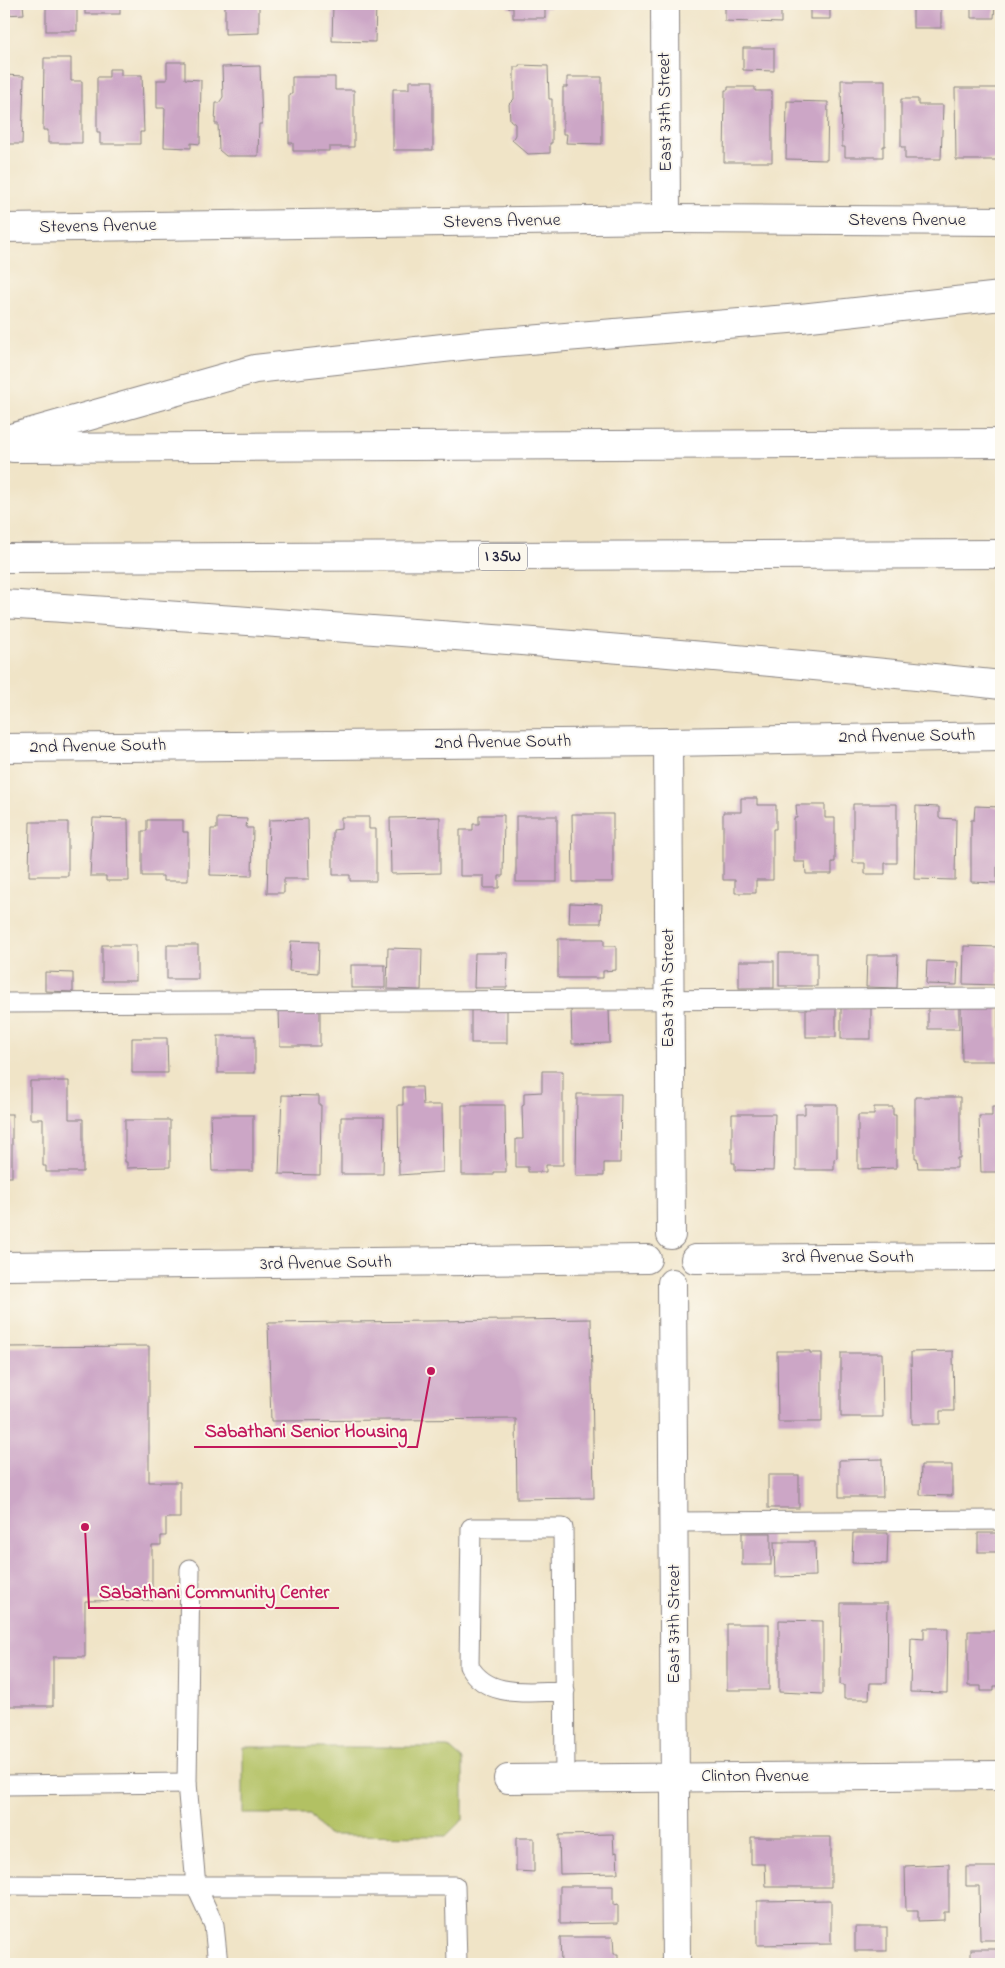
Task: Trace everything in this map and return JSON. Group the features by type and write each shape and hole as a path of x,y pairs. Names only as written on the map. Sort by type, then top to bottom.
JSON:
{"main road":[{"name":"East 37th Street","path":"665,4 666,219"},
{"name":"Stevens Avenue","path":"4,228 666,219 1001,221"},
{"path":"4,440 255,369 478,344 801,318 1001,296"},
{"path":"4,448 1001,442"},
{"name":"I 35W","path":"4,558 1001,554"},
{"path":"4,604 533,641 834,667 1001,685"},
{"name":"2nd Avenue South","path":"4,748 668,742 1001,736"},
{"name":"East 37th Street","path":"668,742 671,1235"},
{"path":"671,1235 685,1240 694,1251 695,1259 691,1273 679,1282 672,1283 664,1282 652,1274 647,1259 651,1245 664,1236 671,1235"},
{"name":"3rd Avenue South","path":"695,1259 1001,1258"},
{"name":"3rd Avenue South","path":"4,1266 647,1259"},
{"name":"East 37th Street","path":"672,1283 676,1964"},
{"name":"Clinton Avenue","path":"508,1779 1001,1775"}],"lane":[{"path":"4,1003 1001,998"},
{"path":"674,1522 1001,1520"},
{"path":"565,1691 507,1692 490,1688 475,1677 469,1666 471,1528 563,1528 565,1691 566,1779"},
{"path":"190,1568 187,1783 196,1886 214,1925 218,1964"},
{"path":"4,1784 187,1783"},
{"path":"4,1885 455,1886 457,1964"}],"green space":[{"path":"243,1747 448,1747 463,1760 463,1819 446,1836 327,1835 310,1814 243,1814"}],"building":[{"path":"4,4 23,4 24,14 4,15"},
{"path":"46,4 77,4 77,31 46,31"},
{"path":"85,4 120,4 120,14 85,14"},
{"path":"225,4 259,4 259,33 225,34"},
{"path":"333,4 376,4 375,42 332,41"},
{"path":"508,4 550,4 550,8 545,8 545,18 513,18 513,8 508,8"},
{"path":"725,4 781,4 781,23 725,21"},
{"path":"810,4 830,4 830,19 810,19"},
{"path":"913,4 941,4 941,28 913,28"},
{"path":"971,4 995,4 994,18 971,18"},
{"path":"743,48 774,48 774,71 743,70"},
{"path":"44,58 71,58 71,81 82,81 82,143 48,143 48,130 43,130"},
{"path":"167,62 185,62 185,79 201,80 200,144 191,143 191,148 164,147 165,108 157,108 157,80 167,80"},
{"path":"519,65 548,66 549,99 552,99 552,143 550,143 550,153 528,154 512,140 515,135 515,124 510,120 509,104 514,99 514,67 519,67"},
{"path":"260,66 262,124 259,124 258,156 226,156 219,150 218,124 215,124 216,103 219,103 223,97 222,67"},
{"path":"109,69 121,69 121,75 142,75 144,132 140,132 140,144 100,144 100,132 97,132 97,77 109,77"},
{"path":"4,75 24,76 22,144 4,144"},
{"path":"292,77 335,77 335,90 354,90 354,147 329,147 329,151 293,151 293,143 289,143 289,94 292,94"},
{"path":"567,77 602,77 602,144 566,143 567,134 563,134 563,87 567,87"},
{"path":"841,80 885,80 885,146 883,146 883,157 845,157 845,147 842,147"},
{"path":"409,81 433,81 433,150 393,150 393,89 409,89"},
{"path":"728,87 755,87 755,91 772,91 772,162 724,162 725,90 728,90"},
{"path":"955,88 1000,88 1001,160 956,160"},
{"path":"901,99 918,99 918,105 943,105 941,159 905,159 905,147 901,147"},
{"path":"787,101 828,102 827,160 786,159"},
{"path":"741,798 757,798 757,805 776,805 776,829 773,829 773,880 756,880 756,893 735,893 735,880 723,880 723,812 741,812"},
{"path":"853,804 897,804 897,863 885,863 885,874 865,874 865,863 853,863"},
{"path":"796,805 825,805 825,818 835,818 835,862 832,862 832,874 806,874 805,862 794,862 794,818 797,818"},
{"path":"916,806 939,807 939,818 956,819 955,880 914,879"},
{"path":"975,806 1001,807 1001,867 997,867 997,883 971,882 971,820 974,820"},
{"path":"572,814 613,814 613,882 573,882"},
{"path":"479,815 504,815 503,876 499,876 499,888 484,888 484,876 460,876 460,830 473,830 473,824 479,824"},
{"path":"516,816 557,816 557,882 516,882"},
{"path":"341,817 369,817 369,829 376,829 376,881 350,881 350,875 333,875 333,830 341,829"},
{"path":"440,817 440,873 391,874 390,818"},
{"path":"4,818 7,818 7,883 4,882"},
{"path":"93,818 128,819 129,881 106,881 106,876 90,876"},
{"path":"217,818 247,819 246,828 253,828 252,876 210,875 211,829 217,829"},
{"path":"308,819 309,879 284,879 284,893 267,893 269,820"},
{"path":"147,820 183,820 183,832 188,832 188,881 163,881 163,876 142,876 142,831 147,831"},
{"path":"30,822 68,822 68,876 29,876"},
{"path":"570,903 602,904 601,923 569,923"},
{"path":"558,939 604,939 604,946 616,946 616,970 603,971 603,978 558,978"},
{"path":"291,941 319,942 318,973 289,971"},
{"path":"102,945 136,945 136,981 102,981"},
{"path":"167,945 198,945 198,979 167,979"},
{"path":"964,946 998,947 998,985 963,984"},
{"path":"388,948 422,949 421,990 387,989"},
{"path":"475,953 508,953 507,988 474,988"},
{"path":"779,953 817,953 817,986 779,986"},
{"path":"867,955 898,955 897,988 866,987"},
{"path":"739,961 774,961 774,988 739,988"},
{"path":"927,961 958,962 957,985 926,984"},
{"path":"351,965 385,965 385,988 351,988"},
{"path":"45,972 73,973 73,992 45,991"},
{"path":"806,1006 836,1006 836,1037 806,1037"},
{"path":"928,1007 959,1007 959,1029 928,1029"},
{"path":"961,1007 998,1007 998,1061 962,1061"},
{"path":"471,1008 507,1008 507,1043 471,1043"},
{"path":"609,1008 610,1043 572,1044 571,1009"},
{"path":"841,1008 871,1008 871,1039 841,1039"},
{"path":"279,1010 320,1010 320,1046 280,1046"},
{"path":"218,1036 255,1036 255,1073 218,1073"},
{"path":"132,1038 167,1038 168,1073 132,1073"},
{"path":"542,1071 563,1071 563,1165 546,1165 546,1172 528,1172 528,1167 516,1167 516,1139 523,1139 522,1106 524,1105 524,1093 542,1092"},
{"path":"30,1081 69,1081 69,1119 83,1119 83,1172 46,1172 46,1166 43,1166 43,1119 30,1119"},
{"path":"403,1087 422,1087 423,1105 442,1105 443,1172 399,1175 398,1105 403,1105"},
{"path":"577,1094 621,1094 620,1163 604,1163 604,1176 576,1176"},
{"path":"282,1095 319,1096 319,1105 321,1105 320,1175 279,1174"},
{"path":"915,1097 960,1097 960,1158 957,1158 957,1168 918,1168 917,1158 915,1158"},
{"path":"805,1104 837,1104 837,1158 834,1159 834,1170 796,1170 796,1114 805,1114"},
{"path":"462,1105 505,1105 506,1172 494,1172 494,1175 462,1175"},
{"path":"874,1107 893,1107 893,1115 896,1115 896,1168 858,1169 858,1115 874,1115"},
{"path":"992,1107 1001,1107 1001,1172 981,1172 979,1116 992,1116"},
{"path":"4,1114 12,1114 12,1177 4,1177"},
{"path":"732,1114 775,1114 773,1171 735,1170 735,1163 732,1163"},
{"path":"210,1115 253,1115 253,1171 212,1171"},
{"path":"341,1117 384,1117 383,1174 341,1174"},
{"path":"125,1120 170,1120 170,1167 127,1168 127,1162 125,1162"},
{"path":"591,1319 594,1498 517,1499 516,1419 271,1421 268,1323"},
{"path":"149,1346 149,1482 180,1482 180,1518 166,1518 166,1536 161,1536 161,1545 152,1545 152,1600 85,1601 85,1657 53,1657 53,1706 4,1706 4,1347"},
{"path":"777,1351 822,1353 822,1422 778,1422"},
{"path":"953,1351 954,1411 940,1411 940,1424 912,1424 911,1352"},
{"path":"841,1353 882,1353 883,1417 841,1417"},
{"path":"882,1459 883,1497 839,1497 839,1460"},
{"path":"921,1465 952,1465 952,1496 920,1495"},
{"path":"768,1475 799,1475 799,1508 768,1508"},
{"path":"742,1533 771,1533 771,1565 742,1565"},
{"path":"853,1533 888,1533 887,1564 852,1563"},
{"path":"978,1533 1001,1533 1001,1552 978,1552"},
{"path":"774,1542 815,1542 816,1576 775,1577"},
{"path":"841,1603 888,1603 887,1683 870,1683 869,1699 844,1699 844,1685 840,1685"},
{"path":"779,1620 823,1621 823,1694 779,1692"},
{"path":"727,1624 769,1624 769,1690 727,1690"},
{"path":"924,1628 948,1628 947,1693 910,1692 911,1638 924,1639"},
{"path":"968,1631 1001,1631 1001,1686 994,1686 994,1691 981,1691 981,1686 968,1686"},
{"path":"613,1834 614,1853 617,1852 618,1873 560,1874 559,1835"},
{"path":"751,1837 831,1837 831,1887 766,1887 765,1864 751,1864"},
{"path":"516,1838 534,1838 534,1872 516,1871"},
{"path":"949,1864 949,1912 944,1912 944,1920 918,1921 918,1911 906,1911 905,1866"},
{"path":"966,1867 1001,1867 1001,1940 980,1940 979,1886 966,1886"},
{"path":"560,1886 613,1886 613,1905 618,1904 618,1923 560,1924"},
{"path":"831,1900 831,1944 757,1945 757,1901"},
{"path":"855,1927 887,1927 887,1951 855,1951"},
{"path":"560,1937 613,1937 614,1954 618,1954 618,1964 561,1964"},
{"path":"971,1949 1001,1949 1001,1964 971,1964"},
{"path":"865,1961 889,1961 889,1964 865,1964"}],"place":[{"name":"Sabathani Senior Housing","path":"431,1371"},
{"name":"Sabathani Community Center","path":"85,1527"}]}
